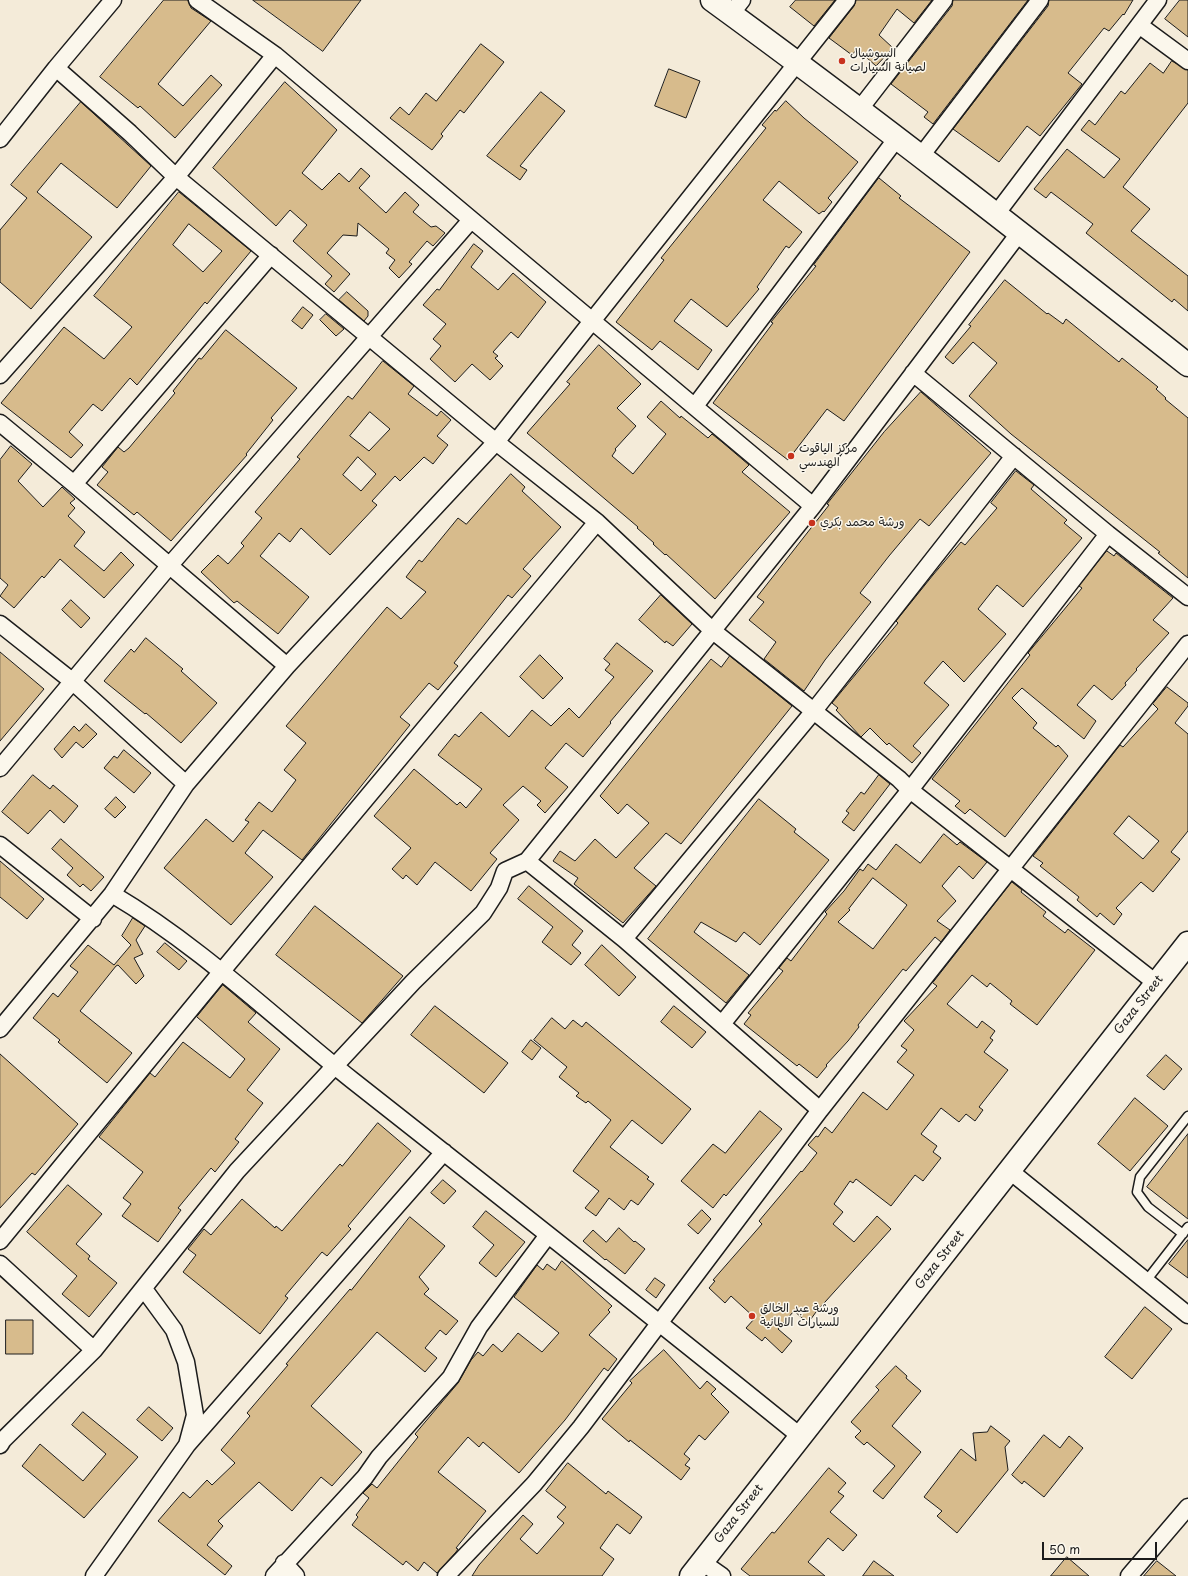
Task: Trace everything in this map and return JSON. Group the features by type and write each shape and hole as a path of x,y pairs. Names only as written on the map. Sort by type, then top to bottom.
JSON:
{"main road":[{"path":"712,0 737,7 798,62 996,213 1188,365"},
{"name":"Gaza Street","path":"696,1569 1188,943"}],"street":[{"path":"0,139 56,68 113,0"},
{"path":"198,0 275,55 813,506"},
{"path":"0,1029 112,894 186,784 288,666 496,442 847,0"},
{"path":"859,110 944,0"},
{"path":"921,156 1040,0"},
{"path":"996,213 1158,0"},
{"path":"1139,25 1188,60"},
{"path":"0,375 176,177 275,55"},
{"path":"56,68 130,133 176,177 496,442 597,522 713,631 899,779 910,790 1156,983"},
{"path":"695,406 897,138"},
{"path":"0,768 170,565 471,220"},
{"path":"0,1445 3,1440 94,1350 237,1171 413,982 483,913 499,888 505,871 527,861 813,506 1020,232"},
{"path":"74,484 271,255"},
{"path":"913,373 1108,534 1188,597"},
{"path":"0,423 288,666"},
{"path":"624,939 813,712 1014,456"},
{"path":"0,1241 222,971 597,522"},
{"path":"722,1024 910,790 1108,534"},
{"path":"0,624 72,681 186,784"},
{"path":"446,1576 548,1468 581,1427 820,1110 1188,644"},
{"path":"0,845 92,919"},
{"path":"527,861 624,939 820,1110"},
{"path":"112,894 143,913 222,971 336,1066 660,1322 800,1436"},
{"path":"94,1576 187,1444 444,1152"},
{"path":"1010,1171 1188,1315"},
{"path":"274,1576 284,1563 366,1477 379,1457 451,1377 478,1327 548,1235"},
{"path":"0,1264 94,1350"},
{"path":"144,1289 174,1330 186,1362 195,1415 187,1444"},
{"path":"1129,1576 1188,1507"},
{"path":"284,1563 296,1576"},
{"path":"696,1569 722,1576"}],"lane":[{"path":"1182,1234 1148,1207 1137,1192 1140,1177 1188,1116"},
{"path":"1146,1281 1188,1227"}],"building":[{"path":"164,0 188,0 191,8 211,21 158,84 183,106 211,75 222,85 175,138 140,106 138,108 100,77"},
{"path":"253,0 361,0 323,51"},
{"path":"796,0 835,0 814,26 790,7"},
{"path":"856,0 932,0 914,23 897,9 879,35 893,48 876,66 857,49 852,55 829,38 854,6"},
{"path":"953,0 1028,0 933,124 924,117 928,112 891,84 952,6"},
{"path":"1049,0 1133,0 1124,15 1123,14 1109,31 1104,28 1068,73 1082,84 1040,136 1027,126 999,162 953,129 1048,6"},
{"path":"1180,0 1188,0 1188,37 1165,19"},
{"path":"481,44 504,62 464,113 460,110 441,134 443,136 432,150 390,118 400,107 409,115 426,93 436,101"},
{"path":"1172,61 1188,70 1188,103 1123,187 1150,209 1131,231 1188,276 1188,311 1174,299 1172,302 1086,233 1093,224 1051,192 1046,198 1034,189 1067,149 1104,178 1120,159 1081,130 1089,120 1095,125 1121,91 1125,94 1150,63 1163,73"},
{"path":"669,69 700,81 686,118 655,106"},
{"path":"285,82 337,130 302,173 322,190 339,173 349,182 361,168 370,176 359,188 386,213 405,192 419,205 413,212 431,227 436,226 445,233 433,246 427,241 409,262 412,264 399,278 389,268 395,260 386,253 389,249 358,223 357,236 343,235 327,253 350,274 334,292 325,284 332,276 293,241 307,225 290,210 276,226 213,168"},
{"path":"541,92 565,111 520,166 527,170 520,180 487,156"},
{"path":"786,101 804,118 858,162 828,198 832,202 824,212 823,211 819,214 779,181 763,200 802,232 789,248 786,246 757,287 759,289 727,327 691,299 674,321 712,350 698,370 660,341 652,350 616,322 664,260 661,258 766,128 762,125 775,110 776,111"},
{"path":"81,102 151,166 117,208 61,163 37,192 92,237 31,309 0,282 0,230 27,198 11,185"},
{"path":"879,178 901,196 899,198 970,252 844,421 827,409 788,460 713,403 773,323 771,322 816,266 814,265"},
{"path":"179,192 251,251 207,304 205,302 137,385 130,378 102,411 93,404 69,432 83,445 71,458 1,403 64,327 104,359 132,327 94,296","holes":["189,224 222,251 203,272 173,245"]},
{"path":"474,244 483,251 471,267 498,290 513,273 546,302 518,338 511,332 493,352 498,356 495,358 503,366 490,380 472,364 455,382 430,359 441,346 433,339 446,324 423,305 437,289 439,290"},
{"path":"1005,280 1047,314 1048,313 1063,324 1066,319 1119,362 1122,358 1158,387 1156,389 1166,398 1165,399 1188,418 1188,578 1158,553 1160,552 1011,434 969,396 997,363 973,342 953,364 945,357 971,326 969,325"},
{"path":"347,292 368,311 368,316 364,321 339,300"},
{"path":"303,307 313,315 302,329 292,321"},
{"path":"326,314 344,329 336,336 320,320"},
{"path":"226,330 297,388 271,418 273,420 246,454 247,455 171,541 137,512 134,515 97,485 108,472 102,467 118,447 124,452 129,448 175,393 173,391 199,358 201,359"},
{"path":"599,345 641,384 617,408 636,426 615,449 616,450 612,456 633,474 666,434 647,417 661,401 680,418 681,416 708,438 712,434 749,465 742,472 790,512 715,599 653,544 654,543 637,528 638,527 527,433 570,384 567,382"},
{"path":"383,361 414,386 408,394 437,416 441,411 451,420 437,436 448,445 433,464 424,457 400,481 395,476 372,501 377,505 330,555 301,528 290,542 279,533 260,556 309,597 278,634 237,601 234,603 201,572 218,555 228,564 244,546 241,543 262,518 255,512 300,459 297,457 348,396 352,399","holes":["370,412 390,429 369,451 350,436","358,457 376,474 361,491 343,475"]},
{"path":"921,392 991,453 929,526 920,519 889,556 860,593 871,602 825,660 804,691 764,659 776,642 749,620 764,602 757,597 829,505 827,504 884,432"},
{"path":"11,446 32,464 18,481 43,507 62,487 75,499 70,503 75,508 68,516 85,532 74,546 104,571 121,552 134,565 104,598 60,559 44,578 42,576 14,608 0,596 8,585 0,578 0,460"},
{"path":"1016,471 1034,485 1031,489 1067,520 1064,523 1082,538 1023,607 997,585 978,609 1006,634 964,682 943,661 924,683 949,705 913,746 921,753 912,763 889,743 887,745 870,728 861,737 836,710 838,708 832,703 898,623 896,621 933,575 961,542 965,545 997,508 991,503"},
{"path":"511,474 525,487 522,491 561,527 523,569 531,576 512,598 508,595 454,663 458,666 438,690 429,683 400,717 410,725 302,860 263,830 245,853 273,877 231,925 164,868 206,819 233,842 249,822 245,820 259,802 272,812 296,780 284,770 306,743 286,726 387,607 401,619 426,592 406,577 419,560 422,562 458,518 466,524"},
{"path":"1107,551 1114,556 1116,553 1173,598 1153,620 1169,633 1136,669 1137,670 1125,683 1126,685 1112,700 1094,685 1077,705 1096,721 1084,739 1022,688 1012,698 1037,723 1033,728 1056,747 1058,745 1068,756 1005,837 970,809 965,814 955,806 960,801 932,779 1030,655 1028,653 1082,588 1079,586"},
{"path":"661,595 692,624 673,646 666,641 665,643 639,620"},
{"path":"71,600 90,618 81,628 62,610"},
{"path":"146,638 183,669 181,671 217,703 181,743 146,713 145,714 104,681 131,649 134,652"},
{"path":"617,643 653,671 583,757 566,743 545,768 568,787 545,813 537,805 541,801 523,786 503,805 519,820 490,853 497,859 471,891 435,862 417,885 406,875 403,879 392,869 411,848 374,816 414,769 457,805 460,802 466,808 482,789 438,755 455,734 459,737 481,712 509,737 532,710 551,726 569,708 579,718 614,677 605,670 610,664 604,659"},
{"path":"0,652 44,689 0,741"},
{"path":"540,655 563,678 543,699 520,677"},
{"path":"730,656 792,706 681,844 666,833 634,868 656,886 623,923 574,884 578,878 553,861 560,851 575,861 595,839 616,858 649,823 627,804 618,814 600,796 711,659 721,667"},
{"path":"1167,687 1188,703 1188,706 1175,723 1188,734 1188,831 1171,852 1180,859 1153,892 1141,882 1116,908 1122,914 1114,925 1100,913 1097,917 1077,900 1079,897 1040,866 1043,863 1033,856 1120,745 1123,747 1158,709 1153,704","holes":["1129,816 1159,841 1143,859 1114,834"]},
{"path":"86,724 97,734 83,748 76,742 62,758 54,749 74,726 79,731"},
{"path":"124,750 151,773 134,793 104,768 114,756 117,758"},
{"path":"33,775 50,789 53,785 78,806 64,823 50,810 28,834 2,812"},
{"path":"879,775 890,784 854,831 842,822 849,813 846,811 861,792 864,794"},
{"path":"116,797 126,807 115,818 105,809"},
{"path":"759,799 796,829 794,832 829,860 760,945 744,932 736,942 701,922 694,932 749,975 726,1003 648,939"},
{"path":"944,834 957,845 960,842 987,862 973,879 959,866 942,886 956,901 937,921 950,930 941,942 935,937 906,971 903,969 858,1025 859,1027 848,1041 826,1065 827,1066 817,1078 799,1064 797,1066 744,1024 751,1015 748,1013 783,971 779,968 787,958 791,961 827,914 825,912 844,891 860,869 863,871 868,864 876,870 896,844 920,863","holes":["873,878 907,905 873,949 838,922 850,910 849,909"]},
{"path":"61,839 104,877 91,891 83,884 80,887 67,875 73,868 52,849"},
{"path":"0,861 44,899 27,919 0,897"},
{"path":"1012,882 1022,890 1021,892 1046,912 1043,916 1065,933 1068,929 1095,950 1037,1025 1010,1004 1012,1001 990,983 987,987 972,975 947,1004 977,1028 982,1021 995,1031 990,1038 993,1040 984,1052 1008,1070 979,1107 983,1110 975,1121 966,1114 959,1122 941,1108 921,1134 937,1146 933,1152 941,1158 923,1181 915,1175 891,1206 856,1179 853,1183 850,1181 834,1204 843,1212 833,1224 854,1242 877,1216 891,1229 816,1312 808,1323 794,1311 778,1329 792,1341 782,1353 765,1337 762,1341 746,1328 755,1318 731,1296 725,1303 709,1288 715,1281 713,1280 762,1224 759,1221 817,1153 808,1145 816,1136 818,1137 825,1127 832,1133 863,1092 887,1110 914,1075 897,1062 907,1050 901,1046 914,1030 904,1021 937,986 933,983"},
{"path":"529,886 583,931 572,945 581,953 571,965 542,942 553,927 518,899"},
{"path":"315,906 403,976 362,1023 276,955"},
{"path":"133,918 145,926 136,940 143,954 134,958 144,976 136,984 118,965 116,966 80,1011 132,1053 107,1083 58,1042 60,1040 33,1018 53,993 58,997 78,972 70,966 88,945 114,965 131,945 122,936"},
{"path":"165,943 187,961 179,970 157,952"},
{"path":"602,945 636,977 619,996 585,965"},
{"path":"223,985 256,1013 248,1022 280,1049 247,1090 263,1103 235,1139 239,1142 215,1172 211,1168 178,1208 181,1210 158,1242 122,1216 131,1204 123,1198 143,1172 99,1137 150,1073 155,1077 183,1042 230,1078 245,1059 197,1017"},
{"path":"435,1006 508,1063 484,1093 411,1035"},
{"path":"674,1006 706,1032 692,1048 661,1022"},
{"path":"552,1018 565,1029 573,1020 582,1027 586,1022 691,1109 662,1144 632,1120 610,1147 649,1177 647,1179 654,1184 638,1205 631,1200 624,1210 609,1198 596,1216 585,1208 599,1191 573,1171 611,1120 588,1101 586,1103 576,1096 579,1093 559,1077 567,1067 534,1040"},
{"path":"531,1040 541,1048 532,1060 522,1052"},
{"path":"0,1054 78,1124 35,1175 32,1173 0,1208"},
{"path":"1166,1055 1182,1069 1164,1090 1147,1076"},
{"path":"1135,1098 1168,1126 1130,1171 1098,1144"},
{"path":"760,1111 782,1129 726,1196 724,1194 713,1208 681,1181 713,1144 725,1153"},
{"path":"378,1123 411,1151 348,1226 351,1229 327,1256 322,1252 285,1296 288,1298 260,1334 183,1272 196,1255 188,1249 204,1229 211,1235 242,1199 275,1228 276,1226 282,1231 340,1164 342,1166"},
{"path":"1188,1134 1188,1219 1147,1187"},
{"path":"443,1180 456,1191 444,1204 431,1193"},
{"path":"68,1185 102,1214 76,1244 90,1256 88,1259 117,1283 89,1317 62,1294 77,1276 27,1232"},
{"path":"702,1210 711,1219 698,1234 688,1225"},
{"path":"486,1211 525,1242 496,1277 479,1263 494,1245 473,1227"},
{"path":"410,1217 445,1246 419,1277 429,1289 424,1294 458,1321 446,1335 440,1330 425,1348 437,1358 425,1372 377,1332 311,1406 362,1452 332,1486 321,1477 292,1511 259,1482 218,1521 223,1526 207,1545 232,1566 225,1575 158,1521 183,1492 190,1498 207,1480 212,1485 235,1463 221,1450 250,1416 247,1413 288,1365 286,1364 350,1289 351,1290"},
{"path":"619,1228 634,1242 635,1241 645,1249 625,1274 606,1259 605,1260 583,1241 593,1230 606,1242"},
{"path":"1188,1240 1188,1278 1169,1264"},
{"path":"562,1261 612,1306 608,1310 610,1312 589,1335 617,1359 608,1371 604,1368 565,1420 519,1473 483,1442 479,1447 468,1437 438,1472 486,1511 456,1548 458,1549 456,1552 437,1573 424,1562 418,1571 406,1561 403,1565 352,1525 358,1517 356,1515 369,1498 363,1493 372,1484 377,1488 418,1437 415,1434 458,1383 471,1360 478,1352 483,1356 493,1344 502,1352 518,1333 542,1352 559,1333 514,1297 537,1265 543,1270 547,1264 555,1270"},
{"path":"655,1278 665,1285 656,1298 646,1290"},
{"path":"1145,1307 1172,1329 1132,1379 1105,1357"},
{"path":"6,1320 33,1320 33,1354 6,1354"},
{"path":"664,1350 700,1389 707,1381 716,1389 711,1394 729,1412 705,1440 699,1435 684,1454 690,1459 685,1465 690,1468 681,1480 630,1440 629,1442 602,1419 632,1383 630,1381"},
{"path":"896,1366 907,1376 906,1378 921,1391 892,1426 921,1452 883,1499 873,1491 895,1466 867,1442 864,1445 855,1437 861,1431 851,1422 879,1390 876,1387"},
{"path":"149,1407 173,1428 162,1441 137,1420"},
{"path":"83,1412 138,1457 84,1518 22,1466 40,1444 83,1481 106,1454 72,1425"},
{"path":"991,1426 1010,1441 1005,1447 1008,1470 957,1533 937,1516 942,1511 924,1497 961,1449 976,1461 973,1433 987,1432"},
{"path":"1044,1435 1060,1448 1069,1436 1083,1448 1044,1497 1024,1481 1022,1484 1012,1475"},
{"path":"568,1463 606,1494 608,1491 642,1517 630,1534 617,1524 600,1548 614,1559 602,1576 472,1576 479,1565 523,1515 533,1524 520,1539 537,1554 564,1523 557,1517 566,1507 546,1491"},
{"path":"829,1468 846,1483 838,1492 844,1496 830,1512 857,1535 843,1551 828,1538 808,1562 825,1576 750,1576 741,1569 772,1532 774,1533"},
{"path":"1067,1557 1089,1576 1051,1576"},
{"path":"874,1561 894,1576 863,1576"},
{"path":"1157,1561 1176,1576 1144,1576"}],"place":[{"name":"السوشيال لصيانة السيارات","path":"842,61"},
{"name":"مركز الياقوت الهندسي","path":"791,456"},
{"name":"ورشة محمد بكري","path":"812,523"},
{"name":"ورشة عبد الخالق للسيارات الالمانية","path":"752,1316"}]}
